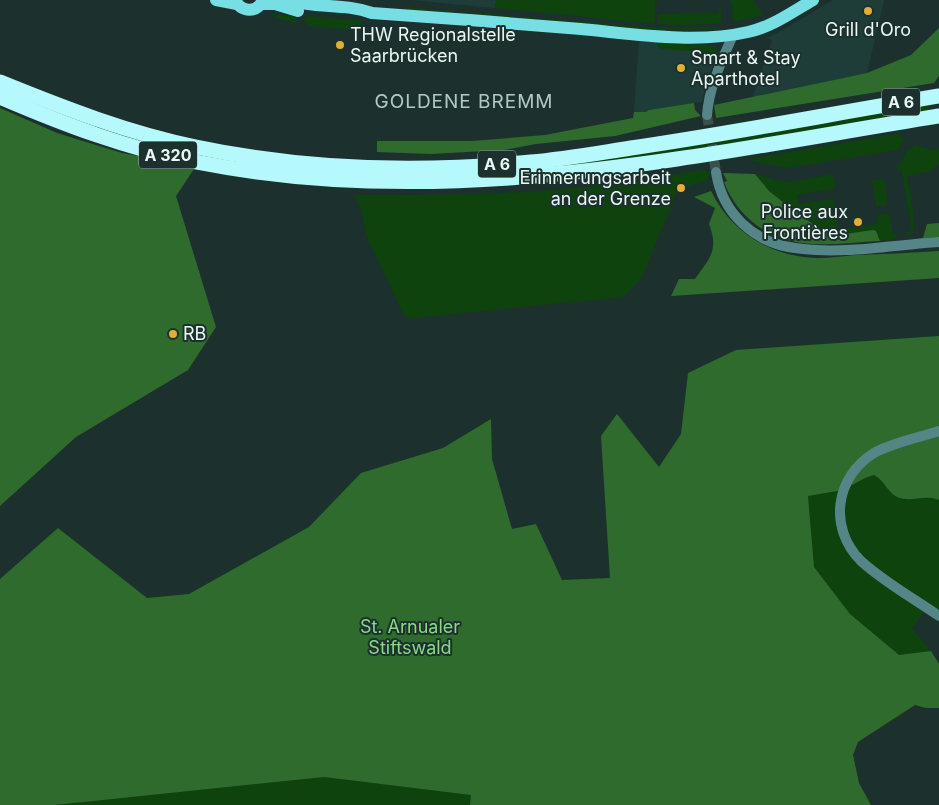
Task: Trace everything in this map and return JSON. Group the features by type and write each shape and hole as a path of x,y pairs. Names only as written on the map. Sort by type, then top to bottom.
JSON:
{"highway":[{"name":"A 320","path":"0,82 79,114 162,139 305,170 338,180"},
{"name":"A 6","path":"332,165 357,167 454,166 539,161 685,140 939,96"},
{"name":"A 320","path":"0,97 75,128 115,142 195,162 265,173 305,170 332,165"},
{"name":"A 6","path":"338,180 363,182 464,181 568,174 684,158 939,116"}],"main road":[{"path":"216,0 236,2 242,8 248,10 257,8 262,2 310,13 359,16 372,13 394,14 653,35 702,37 732,35 771,25 812,0"},
{"path":"288,0 314,5 360,8 372,13"}],"street":[{"path":"707,115 713,84 732,35"},
{"path":"716,172 720,191 729,210 746,226 778,245 817,250 939,242"},
{"path":"939,431 905,440 866,458 850,476 843,490 840,506 840,520 844,536 860,559 878,574 939,616"}],"shaded area":[{"path":"411,0 496,0 495,8"},
{"path":"833,0 884,0 867,73 753,97 772,40 767,38"},
{"path":"639,41 714,46 717,49 717,56 705,85 702,102 646,112 634,112"}],"green space":[{"path":"496,0 657,0 657,2 655,2 655,24 495,8"},
{"path":"730,0 753,0 763,15 735,22"},
{"path":"404,7 453,11 451,13 409,10"},
{"path":"719,8 721,10 721,23 658,24 658,14 719,13"},
{"path":"460,12 655,28 720,27 716,29 685,30 622,28 465,15"},
{"path":"269,14 294,16 296,23 279,19"},
{"path":"306,16 362,21 361,30 310,26 305,22"},
{"path":"939,28 939,76 934,83 716,118 714,105 867,73 911,55"},
{"path":"657,43 711,45 717,49 717,56 715,63 712,56 706,52 660,49"},
{"path":"694,103 695,110 701,116 615,136 536,144 504,150 430,154 377,152 377,141 472,141 545,135 633,118 634,112 646,112"},
{"path":"926,104 930,108 926,113 567,169 399,174"},
{"path":"0,108 57,133 122,153 196,166 176,196 216,327 188,370 76,437 0,506"},
{"path":"897,134 904,138 898,150 785,168 748,159"},
{"path":"916,145 930,150 939,149 939,165 928,172 907,176 914,223 913,230 911,235 907,236 906,232 912,231 902,171 896,171 907,151"},
{"path":"702,170 710,172 707,181 678,189 642,278 623,297 414,318 408,318 404,315 367,237 361,209 354,195 530,192 610,184"},
{"path":"723,173 755,174 769,191 818,228 829,230 843,229 845,234 873,230 876,231 880,241 813,244 780,238 760,227 742,212 729,193 724,182 727,181"},
{"path":"755,174 779,181 792,182 833,174 836,188 797,195 799,204 833,199 835,207 832,208 833,214 836,214 838,230 818,228 769,191"},
{"path":"884,179 888,205 876,206 872,180"},
{"path":"711,191 719,206 741,230 754,240 784,253 800,257 817,258 939,251 939,278 671,296 679,279 695,279 709,259 713,241 709,224 715,208 694,197"},
{"path":"889,213 893,234 898,233 895,239 880,241 876,231 873,230 844,234 843,229 878,224 877,215"},
{"path":"939,223 939,237 923,238 927,224"},
{"name":"St. Arnualer Stiftswald","path":"939,336 939,500 934,498 902,499 891,493 881,480 874,475 843,490 808,496 814,567 850,614 899,655 931,651 939,664 939,708 926,708 915,705 858,742 853,755 859,783 871,805 470,805 471,795 324,777 55,805 0,805 0,579 58,528 147,598 189,594 309,527 361,473 443,448 491,419 492,459 512,529 536,524 562,580 610,578 601,436 617,414 659,467 681,434 688,373 736,350"},
{"path":"874,475 881,480 891,493 902,499 934,498 939,500 939,616 927,608 912,629 931,651 899,655 850,614 814,567 808,495 843,490"},
{"path":"324,777 471,795 470,805 55,805"}],"tunnel":[{"path":"707,115 716,172"}],"place":[{"name":"Grill d'Oro","path":"868,11"},
{"name":"THW Regionalstelle Saarbrücken","path":"340,45"},
{"name":"Smart & Stay Aparthotel","path":"681,68"},
{"name":"Erinnerungsarbeit an der Grenze","path":"681,188"},
{"name":"Police aux Frontières","path":"858,222"},
{"name":"RB","path":"173,334"}],"district":[{"name":"GOLDENE BREMM","path":"464,101"}]}
